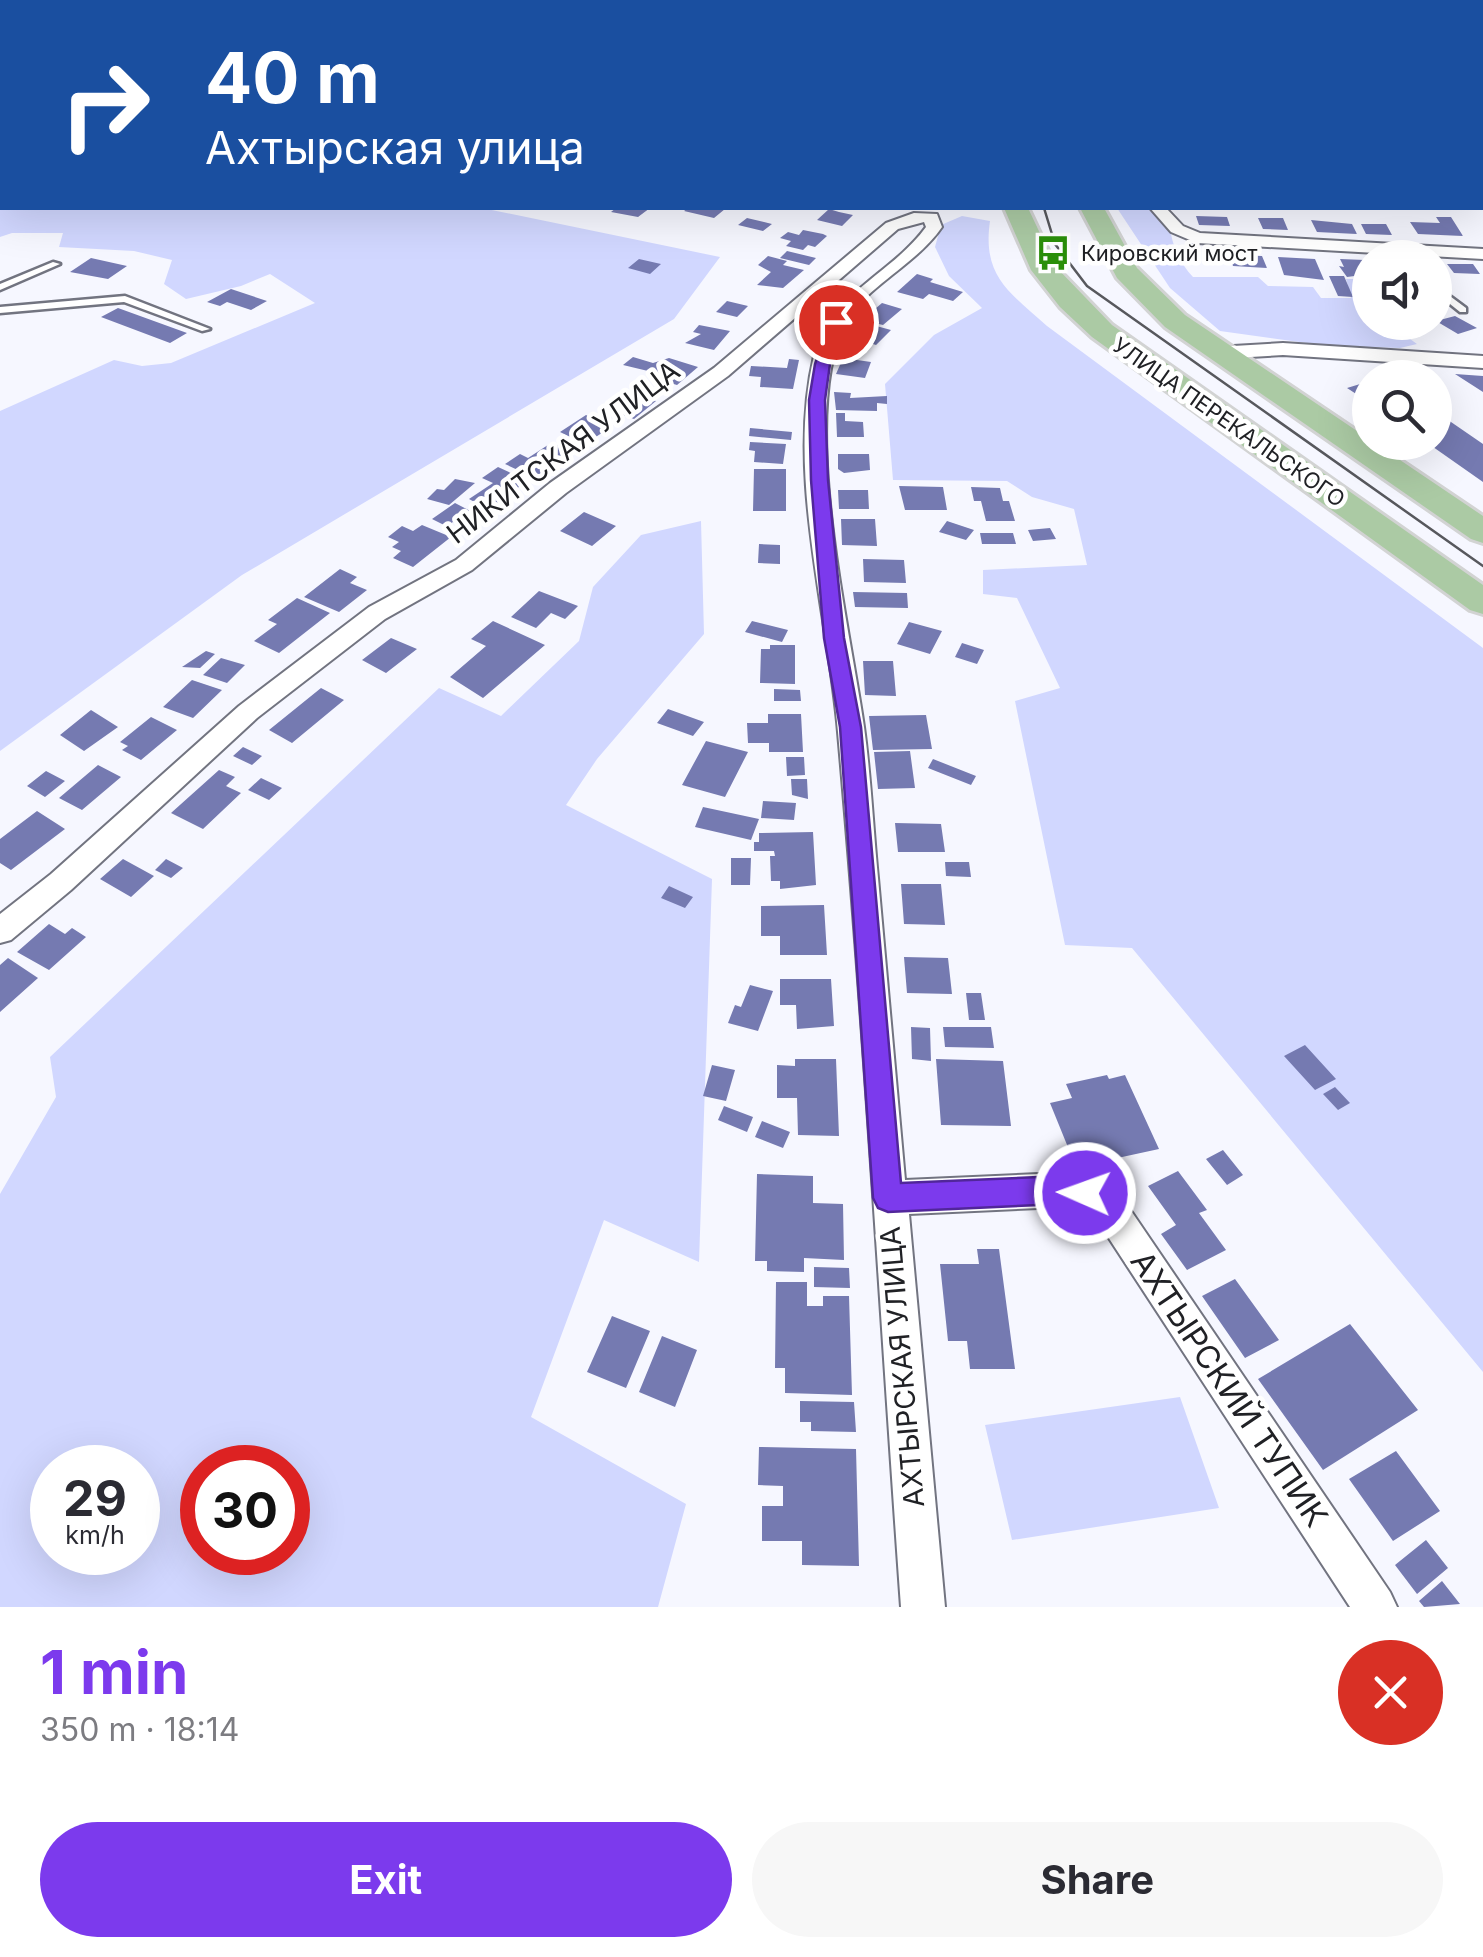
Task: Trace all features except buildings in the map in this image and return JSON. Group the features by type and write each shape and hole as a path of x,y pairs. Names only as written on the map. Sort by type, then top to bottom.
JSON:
{"main road":[{"name":"УЛИЦА ПЕРЕКАЛЬСКОГО","path":"1017,210 1041,269 1079,312 1122,348 1483,602"},
{"name":"УЛИЦА ПЕРЕКАЛЬСКОГО","path":"1093,210 1110,246 1139,287 1216,352 1483,532"}],"street":[{"path":"1160,210 1176,228 1197,238 1352,250"},
{"name":"НИКИТСКАЯ УЛИЦА","path":"0,931 62,882 248,712 311,663 377,613 464,565 558,488 721,372 892,226 934,212"},
{"name":"АХТЫРСКАЯ УЛИЦА","path":"923,1607 850,727 834,638 821,500 817,400 822,364 836,322 921,249 934,227 934,212"},
{"path":"1452,254 1483,254"},
{"path":"1216,352 1283,349 1483,362"},
{"name":"АХТЫРСКИЙ ТУПИК","path":"888,1198 1062,1190 1085,1193 1109,1208 1375,1607"}],"lane":[{"path":"0,286 56,264"},
{"path":"0,310 125,299 205,329"},
{"path":"1452,301 1463,310"}],"shaded area":[{"path":"0,210 492,210 720,257 674,319 242,575 0,751 0,411 114,360 142,366 171,363 315,303 270,274 241,286 186,299 164,284 172,260 134,251 59,247 63,233 12,233 0,237"},
{"path":"1118,210 1169,210 1174,245 1193,277 1258,277 1268,286 1313,287 1321,298 1351,298 1346,279 1352,279 1352,340 1411,340 1417,344 1400,348 1329,346 1220,331 1170,288"},
{"path":"962,216 990,221 994,269 1010,292 1047,326 1483,648 1483,1372 1132,948 1065,945 1015,701 1060,688 1017,598 983,594 983,570 1087,565 1074,509 1032,497 1007,481 893,480 885,384 934,335 982,308 949,276 935,247 941,225"},
{"path":"701,521 704,634 597,759 566,805 712,879 699,1262 604,1220 531,1417 686,1504 658,1607 0,1607 0,1194 56,1097 50,1057 439,688 501,716 579,641 593,587 641,535"},
{"path":"1180,1397 1219,1508 1012,1540 985,1425"}],"tram line":[{"path":"1045,210 1055,244 1087,286 1483,566"}],"place":[{"name":"Кировский мост","path":"1053,253"}],"route":[{"path":"836,322 822,364 817,432 834,638 850,727 888,1198 1062,1190 1085,1193"}]}
